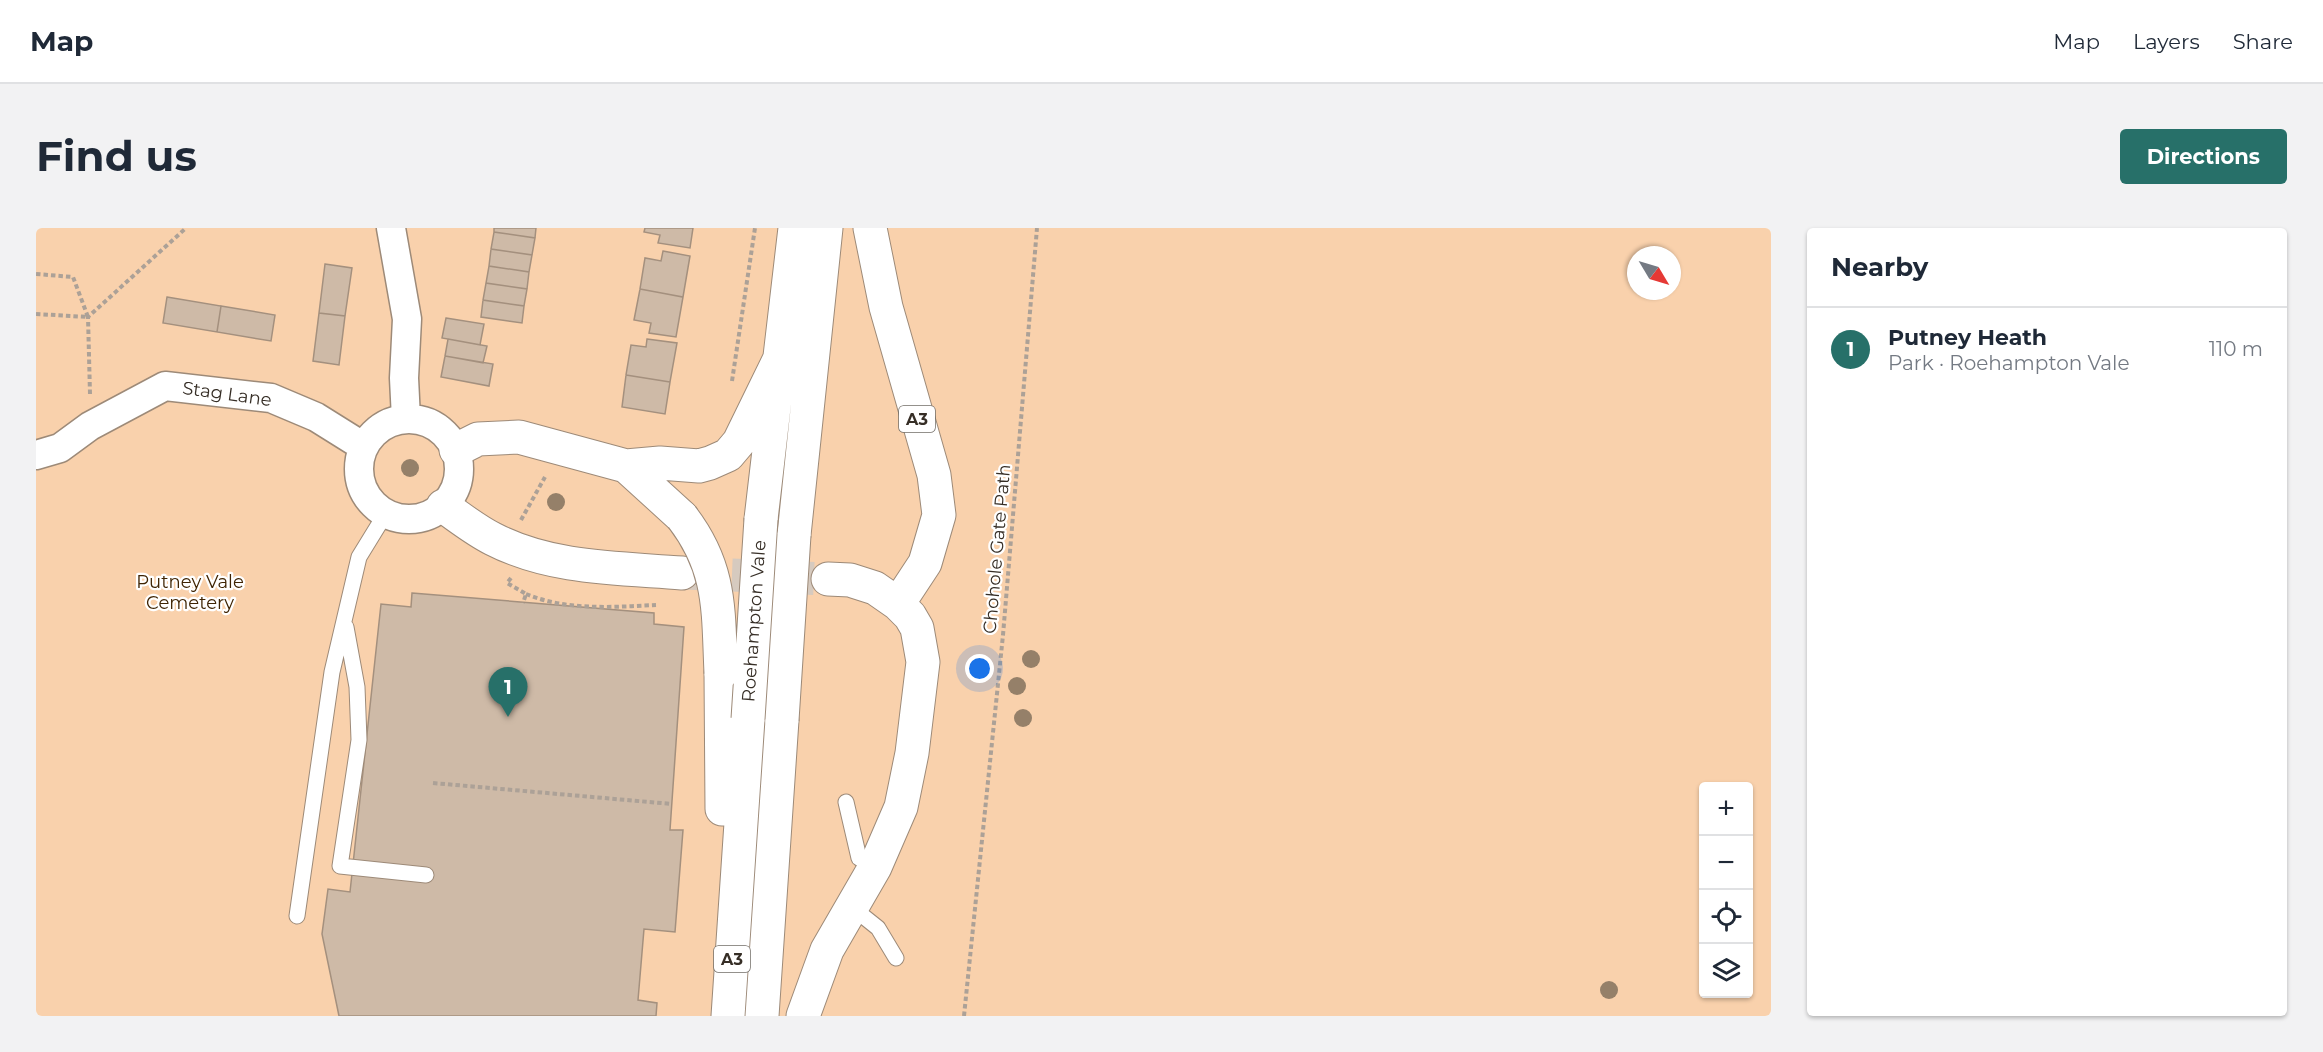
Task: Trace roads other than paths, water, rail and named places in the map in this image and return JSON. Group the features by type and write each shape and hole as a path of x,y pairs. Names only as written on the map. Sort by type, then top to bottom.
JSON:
{"highway":[{"name":"Roehampton Vale","path":"728,1016 761,519 795,228"},
{"name":"Roehampton Vale","path":"762,1016 794,535 826,228"},
{"name":"A3","path":"870,228 886,307 934,475 939,515 925,563 898,604"},
{"name":"A3","path":"456,450 478,439 519,437 626,466 660,463 699,466 728,455 739,442 780,358"},
{"name":"A3","path":"626,466 682,517 700,541 710,566 716,592 721,673 722,843 735,902"},
{"path":"443,506 492,539 529,554 580,566 682,573"},
{"path":"803,1016 826,950 853,908 875,867 901,807 912,753 923,662 917,628 910,616 898,604 875,588 850,580 828,579"}],"street":[{"path":"391,228 407,319 404,378 406,418"},
{"name":"Stag Lane","path":"48,452 90,426 165,386 271,398 316,417 364,447"},
{"path":"406,418 423,420 439,428 456,450 459,472 455,489 443,506 428,515 411,519 386,513 372,503 363,488 359,471 364,447 375,433 389,423 406,418"}],"lane":[{"path":"297,916 332,672 359,557 386,513"},
{"path":"344,621 357,687 359,740 340,866 426,875"},
{"path":"846,802 859,858 875,867"},
{"path":"853,908 878,928 896,958"}],"tunnel":[{"path":"683,573 828,579"}],"place":[{"name":"Putney Heath","path":"508,717"}],"park label":[{"name":"Putney Vale Cemetery","path":"190,592"}]}
